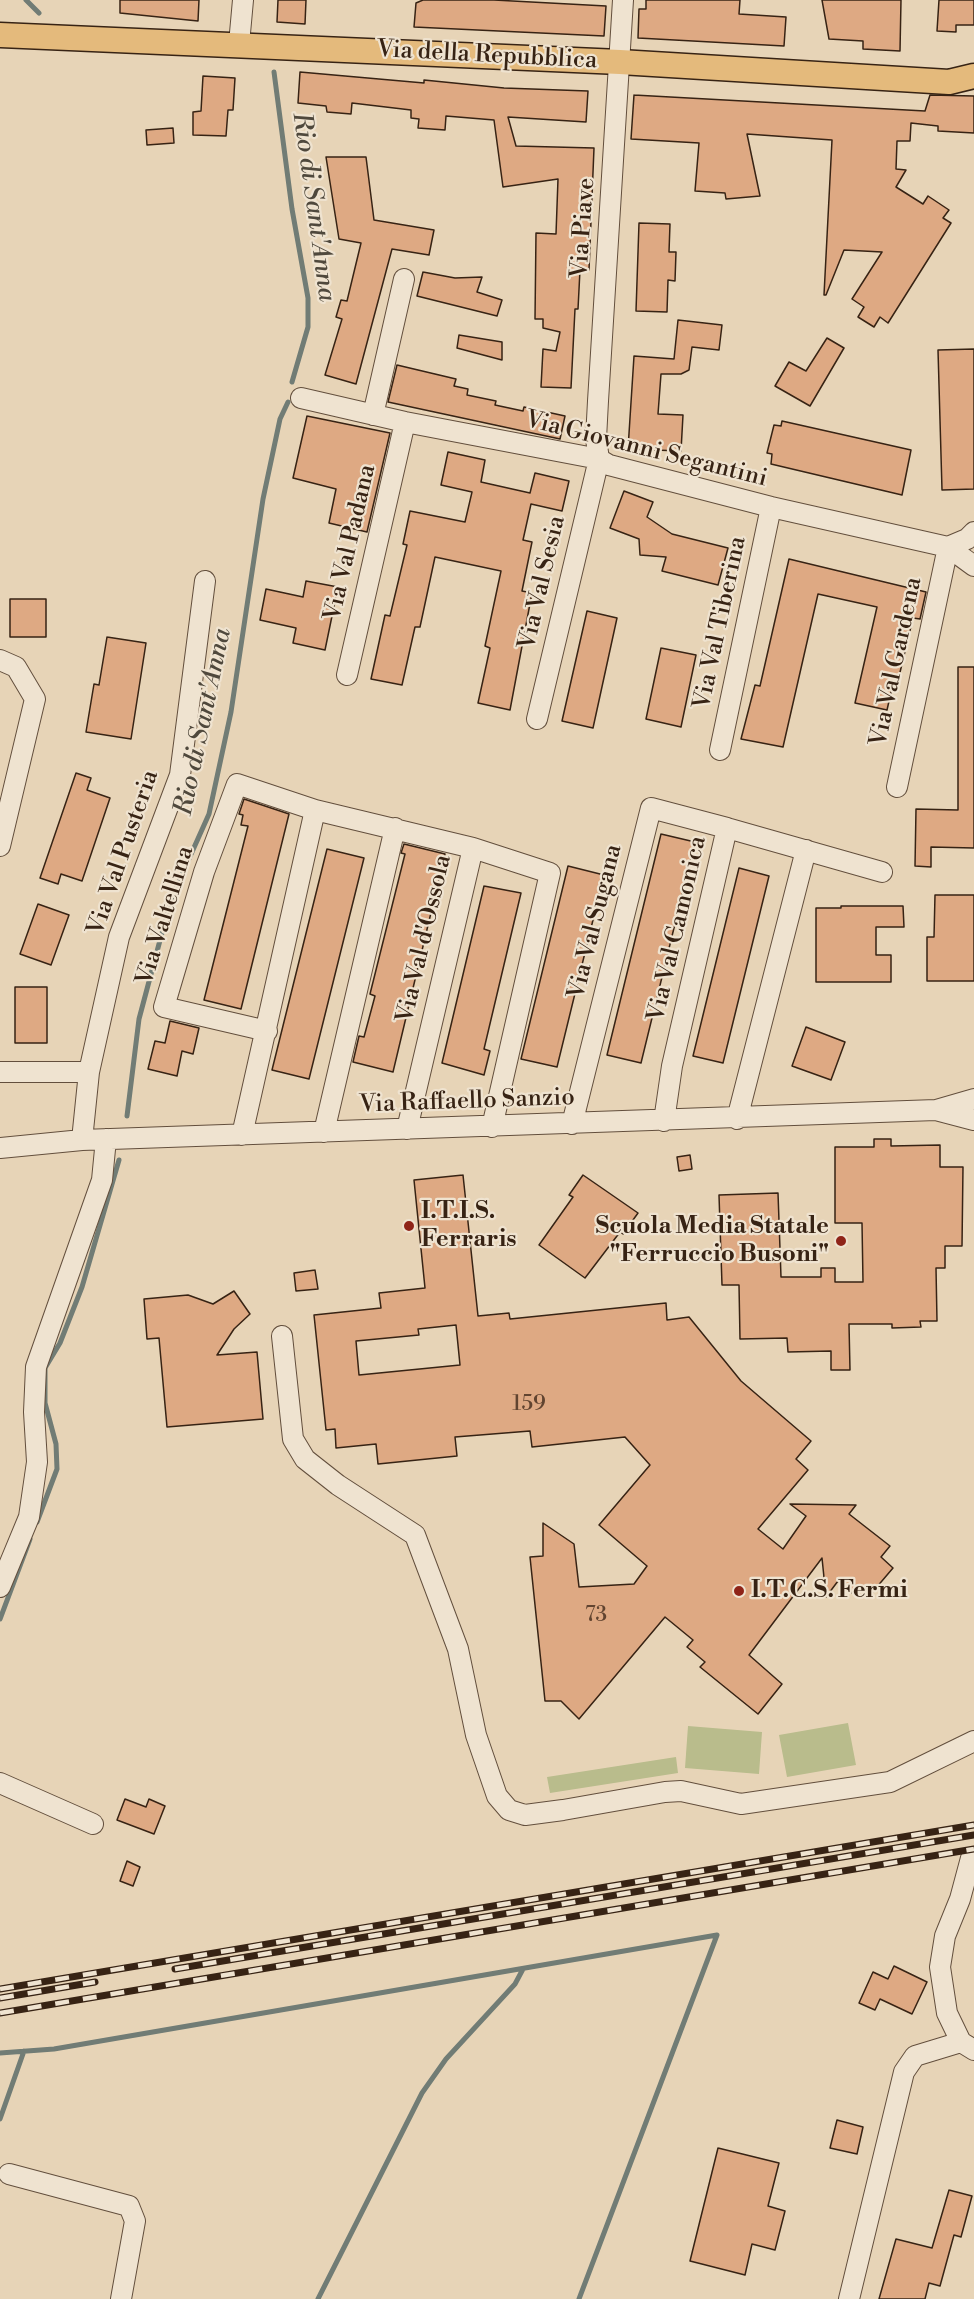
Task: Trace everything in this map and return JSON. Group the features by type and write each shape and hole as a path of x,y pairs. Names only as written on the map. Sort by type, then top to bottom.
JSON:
{"main road":[{"name":"Via della Repubblica","path":"0,35 620,62 949,81"},
{"path":"949,81 974,76"}],"street":[{"path":"239,44 243,0"},
{"name":"Via Piave","path":"599,459 596,439 623,0"},
{"name":"Via della Repubblica","path":"949,81 974,84"},
{"path":"373,415 404,279"},
{"name":"Via Giovanni Segantini","path":"301,398 405,422 599,459 609,465 771,507 948,547 974,566"},
{"name":"Via Val Padana","path":"347,675 405,422"},
{"name":"Via Val Sesia","path":"537,719 599,459"},
{"name":"Via Val Tiberina","path":"720,750 771,507"},
{"path":"948,547 967,539 974,532"},
{"name":"Via Val Gardena","path":"897,787 948,547"},
{"name":"Via Val Pusteria","path":"82,1140 89,1072 119,937 180,774 204,581"},
{"path":"0,660 16,666 35,699 0,846"},
{"name":"Via Valtellina","path":"267,1031 164,1007 204,872 237,784 315,810 473,848"},
{"name":"Via Val Sugana","path":"572,1124 651,808 727,828"},
{"path":"242,1135 315,810"},
{"path":"324,1132 395,828"},
{"name":"Via Val Camonica","path":"664,1121 672,1066 727,828 882,872"},
{"name":"Via Val d'Ossola","path":"407,1129 473,848 550,873 492,1127"},
{"path":"737,1119 806,849"},
{"path":"0,1072 89,1072"},
{"name":"Via Raffaello Sanzio","path":"0,1148 106,1139 737,1119 936,1110 974,1101 972,1109 974,1120 936,1110"},
{"path":"0,1587 29,1517 37,1462 34,1412 36,1367 102,1180 106,1139"},
{"path":"282,1335 293,1439 305,1459 338,1485 415,1535 458,1649 483,1755 497,1796 509,1810 525,1815 665,1791 681,1791 741,1804 890,1782 974,1741"},
{"path":"0,1783 93,1824"},
{"path":"849,2299 908,2063 915,2056 968,2046 947,2013 940,1967 945,1935 960,1899 971,1857"},
{"path":"9,2174 129,2206 135,2220 121,2299"}],"green space":[{"path":"848,1723 856,1765 787,1777 779,1735"},
{"path":"688,1726 762,1732 759,1774 685,1768"},
{"path":"676,1757 678,1773 550,1793 547,1777"}],"building":[{"path":"120,0 199,0 198,21 120,13"},
{"path":"278,0 306,0 305,24 277,22"},
{"path":"423,0 494,0 606,6 604,36 414,27 416,3"},
{"path":"646,0 740,0 739,14 786,17 784,46 638,38 639,9 646,9"},
{"path":"822,0 901,0 900,51 863,49 863,41 829,39"},
{"path":"939,0 974,0 974,25 956,25 956,32 937,31"},
{"path":"300,72 424,83 424,80 504,88 588,91 586,122 508,117 516,146 594,148 589,270 580,270 578,309 575,309 571,388 541,387 543,349 556,351 560,332 543,328 543,319 535,319 536,233 556,234 558,179 503,187 494,120 446,116 445,130 418,128 419,119 411,118 411,110 352,103 351,114 327,112 326,106 298,103"},
{"path":"203,76 235,78 233,110 228,110 226,136 193,135 193,112 201,111"},
{"path":"634,95 925,111 930,95 974,96 974,133 938,131 938,126 911,123 910,141 897,141 896,169 906,170 896,187 923,204 928,196 949,210 943,218 951,223 888,323 880,317 874,327 858,317 864,307 852,299 882,252 844,250 826,295 824,295 832,140 747,134 760,196 726,199 725,193 695,191 699,143 631,139"},
{"path":"173,128 174,143 147,145 146,130"},
{"path":"326,157 366,157 374,220 434,230 429,255 392,249 356,384 325,375 342,319 336,317 341,300 347,301 361,243 339,239"},
{"path":"639,223 670,224 669,252 676,252 675,281 668,280 667,312 636,311"},
{"path":"423,272 455,278 482,277 477,292 502,300 497,316 417,296"},
{"path":"678,320 722,325 719,350 692,347 689,370 681,374 661,374 658,414 683,415 681,451 628,449 634,356 674,359"},
{"path":"459,335 502,342 502,360 457,348"},
{"path":"827,338 844,348 810,406 775,386 789,362 806,371"},
{"path":"974,349 974,489 942,490 938,350"},
{"path":"397,365 456,379 454,386 468,389 467,395 496,401 495,405 523,411 524,407 565,416 560,439 388,402"},
{"path":"307,416 390,433 367,532 329,523 336,489 293,478"},
{"path":"782,421 911,450 902,495 771,464 772,454 767,453 774,425 781,426"},
{"path":"448,452 485,460 481,482 530,493 535,473 569,481 562,511 531,504 523,540 532,542 522,591 532,593 510,710 478,703 490,648 485,646 501,571 435,557 420,627 415,627 402,685 371,679 385,615 390,616 407,545 403,544 410,511 465,522 472,492 441,485"},
{"path":"624,491 653,502 647,517 672,534 728,548 718,585 662,571 666,557 640,555 639,539 610,528"},
{"path":"789,559 926,592 920,619 913,618 896,689 892,688 887,710 855,703 877,607 818,594 783,747 741,739 755,685 760,686"},
{"path":"306,581 338,587 325,650 293,643 296,628 260,620 266,589 303,597"},
{"path":"10,599 46,599 46,637 10,637"},
{"path":"587,611 617,618 593,728 562,721"},
{"path":"107,637 146,643 131,739 86,732 94,684 99,685"},
{"path":"661,648 696,655 681,727 646,719"},
{"path":"958,667 974,667 974,848 931,847 931,867 915,866 916,809 958,810"},
{"path":"76,773 91,778 87,790 110,798 82,881 61,874 58,884 40,878"},
{"path":"244,799 289,814 241,1009 204,1000 248,826 241,825 243,815 239,814"},
{"path":"661,834 695,842 641,1063 607,1055"},
{"path":"404,844 445,854 393,1072 353,1062 359,1036 364,1037 375,996 370,994 405,854 401,853"},
{"path":"327,849 364,858 309,1079 272,1070"},
{"path":"568,866 604,875 557,1067 521,1059"},
{"path":"739,868 769,876 723,1063 693,1056"},
{"path":"484,886 521,893 484,1049 490,1051 484,1075 442,1063"},
{"path":"935,895 974,895 974,981 927,981 927,937 934,937"},
{"path":"38,904 69,915 51,965 20,954"},
{"path":"841,906 903,906 904,927 876,927 876,955 891,955 891,982 816,982 816,908 841,908"},
{"path":"15,987 47,987 47,1043 15,1043"},
{"path":"170,1021 199,1028 193,1054 182,1051 177,1076 148,1069 155,1041 165,1043"},
{"path":"806,1027 845,1042 831,1080 792,1066"},
{"path":"874,1139 891,1139 891,1146 940,1145 940,1167 963,1167 962,1246 945,1246 945,1268 936,1268 937,1321 920,1321 921,1327 892,1328 892,1324 849,1324 850,1370 831,1370 831,1351 788,1352 787,1338 740,1339 739,1285 722,1285 719,1195 778,1193 781,1277 821,1277 821,1268 835,1268 835,1282 863,1282 862,1223 835,1223 835,1147 874,1147"},
{"path":"690,1155 692,1169 679,1171 677,1157"},
{"path":"463,1175 478,1316 509,1313 510,1319 666,1303 667,1320 689,1317 741,1381 811,1441 796,1459 808,1470 758,1529 783,1549 806,1516 790,1504 856,1505 849,1514 890,1546 881,1557 893,1568 870,1595 858,1585 851,1593 838,1581 826,1597 822,1558 749,1655 782,1684 758,1714 700,1667 705,1662 687,1647 693,1640 665,1617 579,1719 561,1701 545,1701 530,1557 543,1556 543,1523 574,1544 579,1587 634,1584 647,1566 599,1525 650,1465 625,1437 532,1447 530,1431 455,1437 457,1456 378,1464 376,1444 336,1448 335,1429 326,1430 314,1315 381,1308 379,1293 425,1288 414,1180","holes":["456,1325 460,1365 359,1375 356,1341 419,1335 418,1329"]},
{"path":"583,1175 638,1213 623,1234 620,1232 585,1278 539,1245 573,1197 569,1195"},
{"path":"315,1270 318,1289 296,1291 294,1273"},
{"path":"234,1291 250,1314 234,1329 217,1355 257,1352 263,1419 167,1427 159,1338 147,1339 144,1299 188,1295 213,1304"},
{"path":"125,1799 146,1807 149,1799 165,1806 154,1834 117,1820"},
{"path":"127,1861 140,1867 133,1886 120,1881"},
{"path":"894,1966 927,1982 912,2014 880,1999 875,2010 859,2003 873,1972 888,1979"},
{"path":"837,2120 863,2127 857,2154 830,2148"},
{"path":"718,2148 779,2163 768,2206 785,2211 775,2250 752,2244 745,2275 690,2261"},
{"path":"949,2190 972,2196 961,2237 954,2235 940,2286 929,2283 925,2299 879,2299 896,2239 932,2248"}],"waterway":[{"name":"Rio di Sant'Anna","path":"26,0 39,13"},
{"name":"Rio di Sant'Anna","path":"274,72 292,209 308,298 308,327 292,382"},
{"name":"Rio di Sant'Anna","path":"127,1116 139,1019 171,899 209,814 231,712 263,499 280,419 288,402"},
{"name":"Rio di Sant'Anna","path":"37,1522 57,1469 56,1444 45,1403 45,1368 60,1343 82,1287 119,1160"},
{"name":"Rio di Sant'Anna","path":"0,1619 30,1539"},
{"path":"0,2053 54,2049 717,1935"},
{"path":"579,2299 717,1935"},
{"path":"318,2299 422,2093 446,2059 515,1984 523,1969"},
{"path":"0,2119 24,2051"}],"railway":[{"path":"0,1989 974,1825"},
{"path":"175,1969 974,1835"},
{"path":"0,2013 974,1849"},
{"path":"0,1998 95,1982"}],"place":[{"name":"I.T.I.S. Ferraris","path":"409,1226"},
{"name":"Scuola Media Statale \"Ferruccio Busoni\"","path":"841,1241"},
{"name":"I.T.C.S. Fermi","path":"739,1591"}]}
